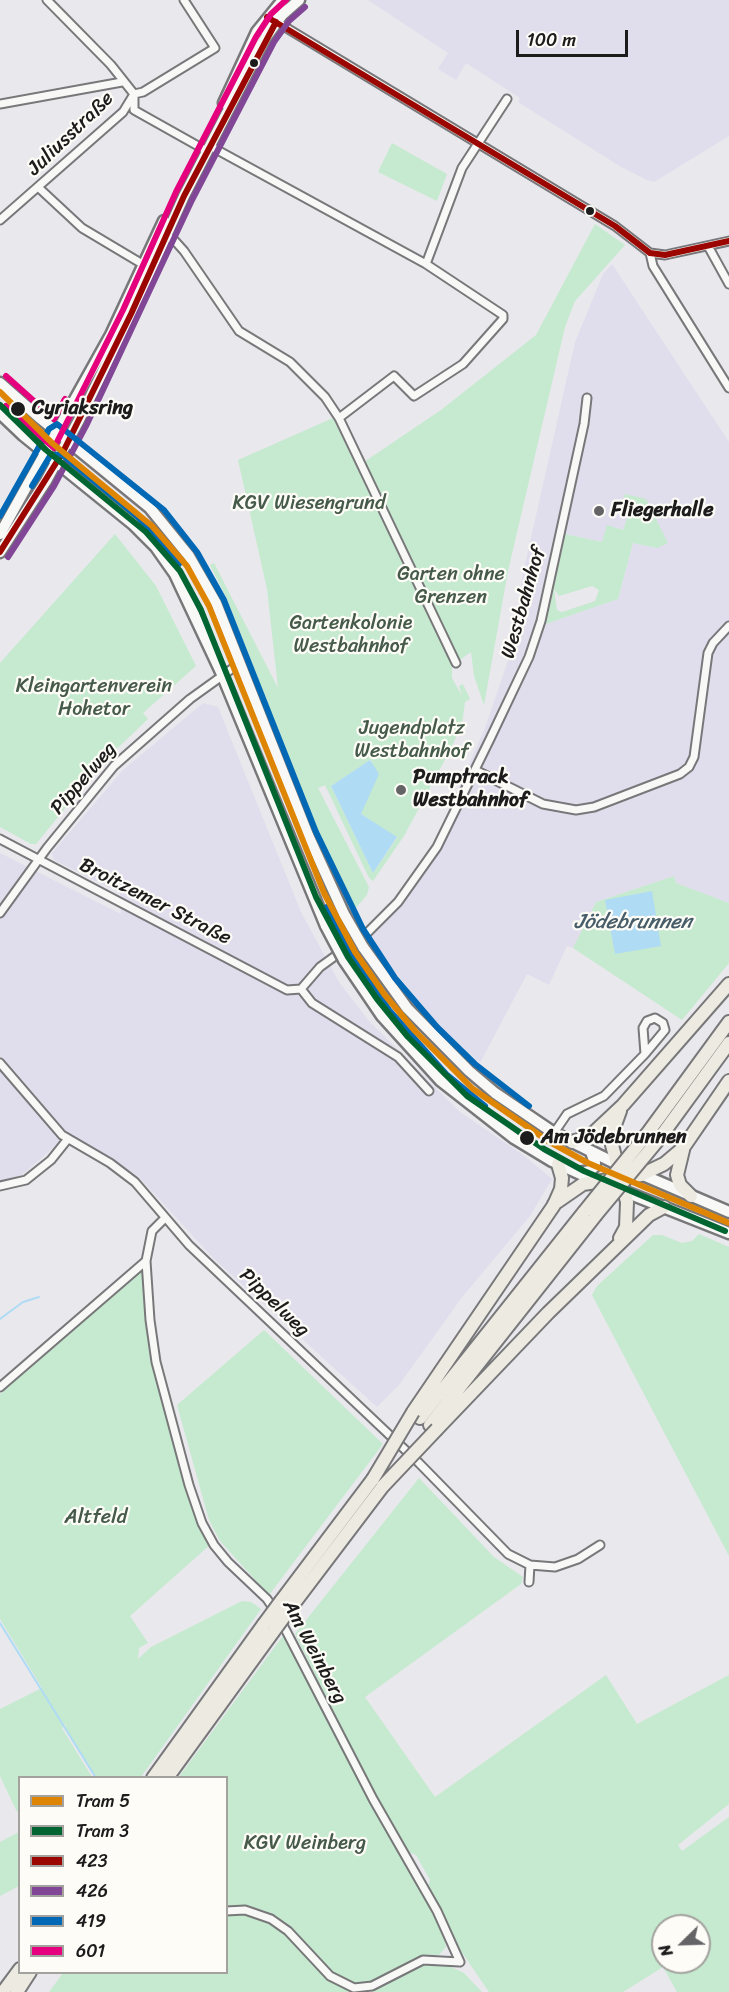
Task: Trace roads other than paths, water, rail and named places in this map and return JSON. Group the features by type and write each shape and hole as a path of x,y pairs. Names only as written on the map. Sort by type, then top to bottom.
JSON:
{"highway":[{"path":"572,1142 590,1136 623,1105 729,984"},
{"path":"653,1137 729,1023"},
{"path":"155,1776 425,1421 729,1043"},
{"path":"554,1204 583,1184 594,1180 641,1174 660,1167 683,1149 729,1081"},
{"path":"615,1248 626,1227 625,1192 615,1163 612,1133 623,1105"},
{"path":"683,1149 677,1176 680,1185 691,1196"},
{"path":"378,1483 425,1421 554,1204 561,1189 562,1178 558,1164"},
{"path":"425,1421 510,1351 650,1215 664,1207"},
{"path":"168,1776 268,1628"},
{"path":"3,1992 24,1974"},
{"path":"17,1992 25,1974"}],"main road":[{"path":"0,552 68,441 131,314 252,43 272,20 283,0"},
{"path":"272,20 299,0"},
{"path":"0,534 111,335 144,265 206,148"},
{"path":"0,383 57,433 143,502 174,535 205,582 240,663 308,835 344,914 363,946 407,1008 441,1045 495,1093 554,1133 615,1163 729,1212"},
{"path":"0,413 120,512 156,547 182,586 222,674 326,926 344,960 382,1016 440,1080 498,1128 558,1164 729,1233"},
{"path":"579,1173 590,1171 594,1167 591,1152"}],"street":[{"path":"47,0 111,64 122,82 134,94 134,110 426,264 500,311 503,319 463,364 414,396 394,376 339,418"},
{"path":"134,94 142,92 215,48 184,0"},
{"path":"272,20 624,232 650,253 665,255 729,241"},
{"path":"0,104 122,82"},
{"name":"Juliusstraße","path":"0,220 123,112 134,94"},
{"path":"426,264 459,174 507,99"},
{"path":"39,188 82,228 144,265"},
{"path":"165,236 175,241 184,251 239,331 290,362 325,397 339,418 456,663"},
{"path":"708,246 729,284"},
{"path":"650,253 653,266 729,388"},
{"name":"Westbahnhof","path":"298,990 320,967 367,933 398,902 437,847 475,770 536,638 584,424 587,398"},
{"path":"475,770 543,804 576,810 594,807 680,774 689,767 693,756 708,653 713,643 729,626"},
{"name":"Pippelweg","path":"0,913 54,839 114,766 151,731 222,674 240,663"},
{"name":"Broitzemer Straße","path":"0,839 287,990 298,990 312,1003 392,1053 429,1091"},
{"path":"554,1133 567,1114 604,1096 645,1054 665,1030 663,1023 655,1018 647,1021 643,1028 645,1054"},
{"name":"Pippelweg","path":"0,1063 67,1140 129,1176 164,1219 419,1463 508,1554 530,1565 547,1567 565,1564 600,1545"},
{"path":"0,1186 18,1184 35,1174 51,1160 67,1140"},
{"name":"Am Weinberg","path":"164,1219 152,1231 146,1261 156,1362 189,1485 202,1523 228,1562 272,1607 373,1799 437,1911 460,1962 423,1959 372,1986 354,1988 330,1976 288,1931 271,1919 245,1910 228,1911"},
{"path":"0,1387 146,1261"},
{"path":"528,1582 530,1565"}],"water":[{"path":"370,760 379,774 361,814 397,837 373,873 331,786"},
{"name":"Jödebrunnen","path":"652,891 661,946 615,954 605,900"}],"waterway":[{"path":"0,1319 23,1302 39,1297"},
{"path":"0,1623 95,1776"}],"tram line":[{"name":"5","path":"0,392 52,443 152,526 187,566 209,606 324,893 355,952 384,994 415,1031 473,1089 548,1141 588,1163 729,1223"},
{"name":"3","path":"0,405 46,450 146,532 180,571 201,610 316,897 348,957 377,999 408,1037 467,1096 544,1149 584,1171 725,1231"}],"place":[{"name":"Cyriaksring","path":"18,409"},
{"name":"Fliegerhalle","path":"599,511"},
{"name":"Pumptrack Westbahnhof","path":"401,790"},
{"name":"Am Jödebrunnen","path":"527,1138"}],"park label":[{"name":"KGV Wiesengrund","path":"309,504"},
{"name":"Garten ohne Grenzen","path":"451,586"},
{"name":"Gartenkolonie Westbahnhof","path":"351,636"},
{"name":"Kleingartenverein Hohetor","path":"94,698"},
{"name":"Jugendplatz Westbahnhof","path":"412,740"},
{"name":"Altfeld","path":"96,1518"},
{"name":"KGV Weinberg","path":"305,1844"}]}
